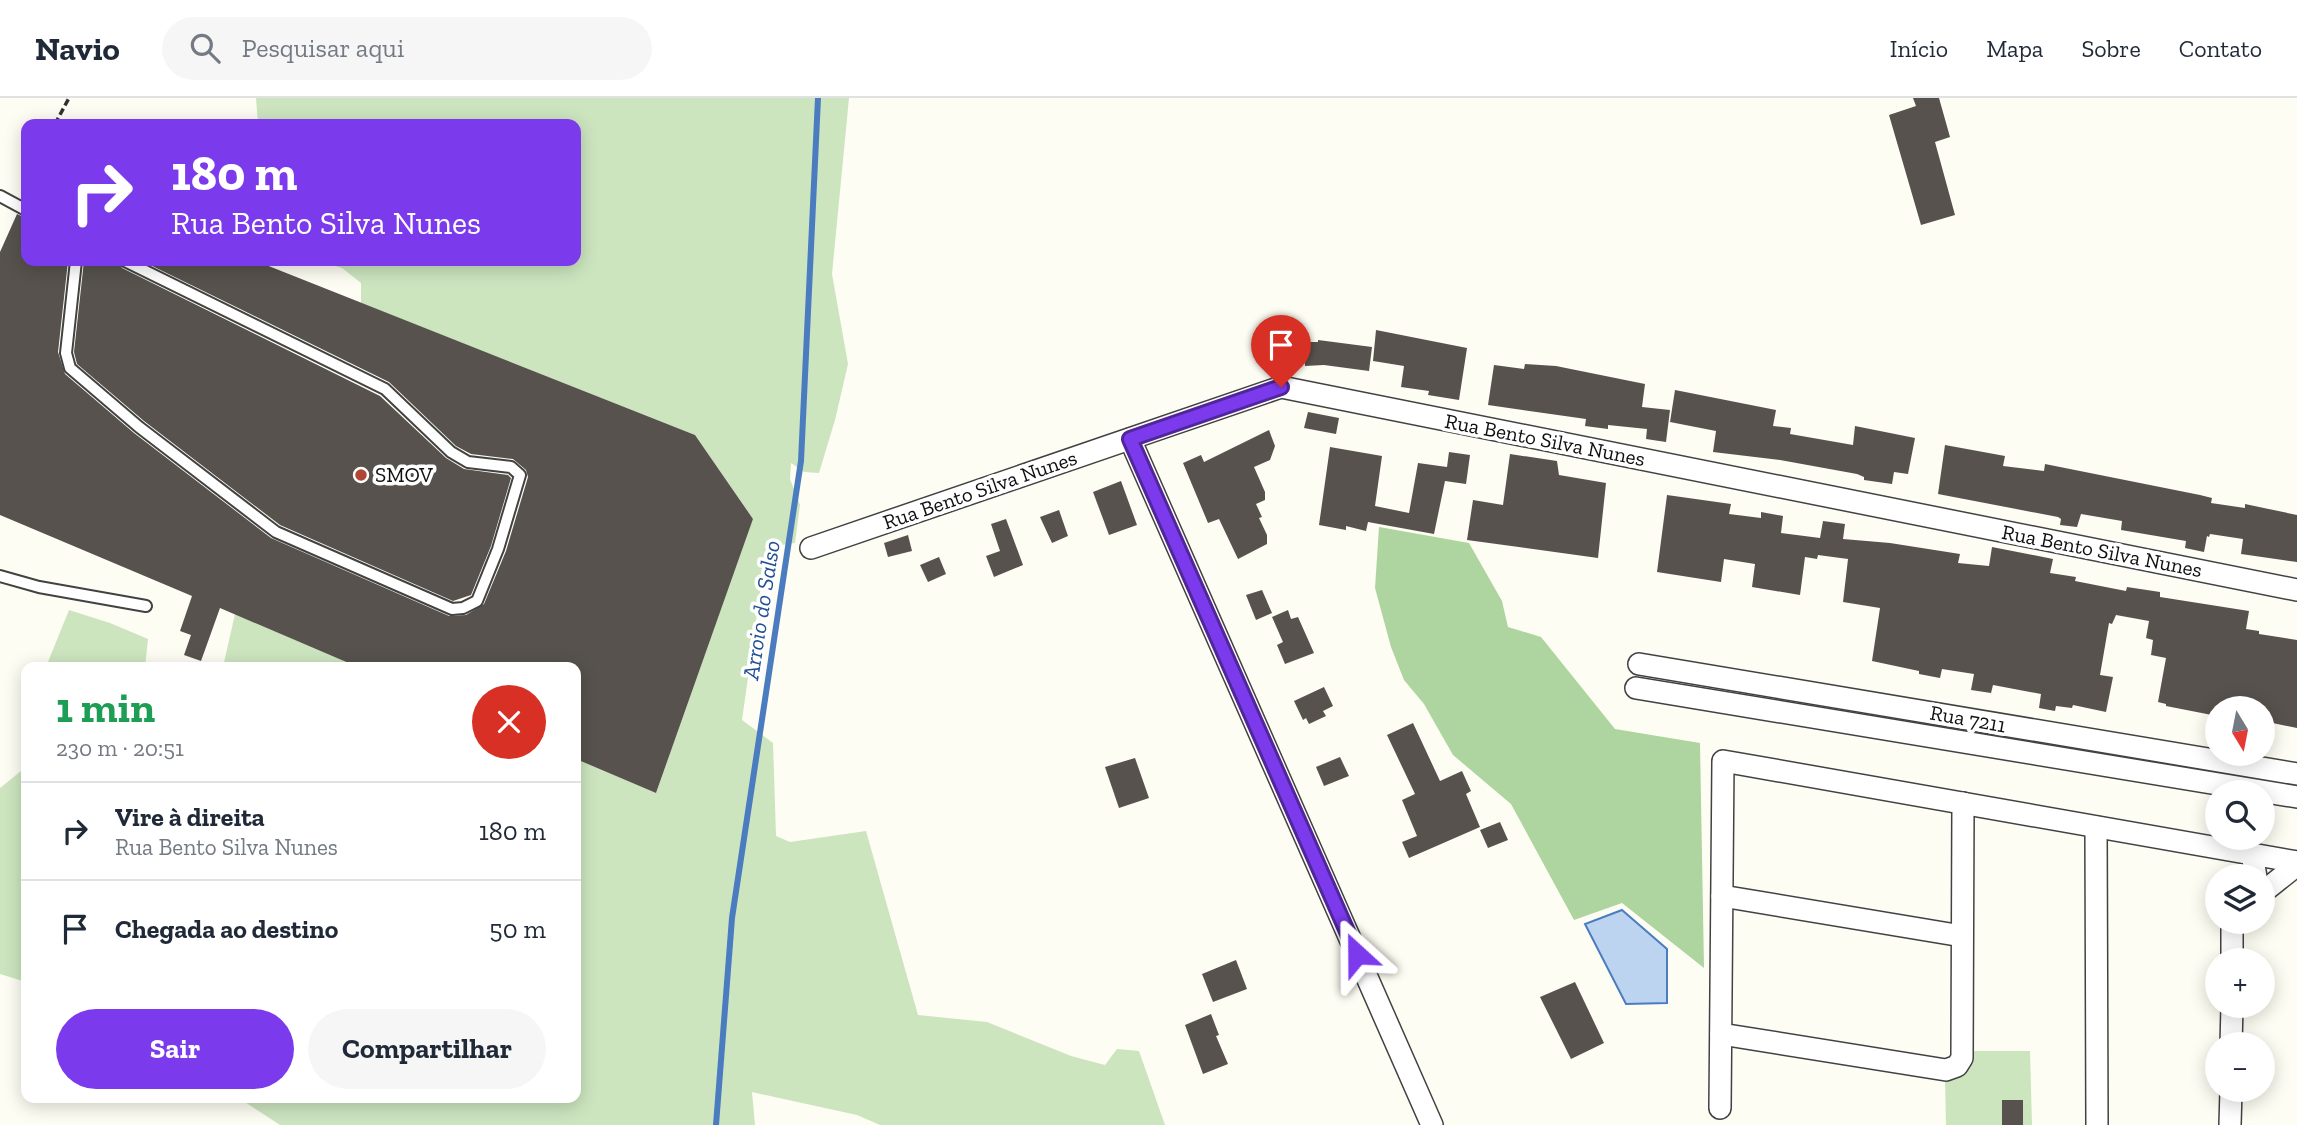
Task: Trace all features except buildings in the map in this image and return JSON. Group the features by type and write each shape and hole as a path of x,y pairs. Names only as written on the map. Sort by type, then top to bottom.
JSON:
{"street":[{"name":"Rua Bento Silva Nunes","path":"811,548 1281,387 2297,590"},
{"path":"1130,439 1432,1125"},
{"name":"Rua 7211","path":"1639,664 2297,774"},
{"path":"1636,688 2297,797"},
{"path":"1720,1108 1723,761 2297,863"},
{"path":"1721,1034 1946,1070 1957,1066 1962,1058 1963,803"},
{"path":"2096,827 2097,1125"},
{"path":"2252,854 2254,864"},
{"path":"2275,882 2297,863"},
{"path":"1722,896 1962,936"},
{"path":"2230,1125 2231,1102"}],"lane":[{"path":"0,196 21,207"},
{"path":"75,266 66,353 70,368 139,427 276,532 452,609 463,608 477,601 498,549 520,474 511,467 468,462 451,452 385,389 135,266"},
{"path":"0,576 39,587 146,606"}],"path":[{"path":"58,119 69,98"}],"green space":[{"path":"256,98 849,98 832,274 848,364 819,473 804,472 791,463 790,479 800,505 795,543 767,543 742,720 773,743 776,836 790,842 866,831 918,1015 987,1022 1071,1056 1105,1065 1117,1049 1139,1051 1165,1125 880,1125 857,1115 752,1092 755,1125 280,1125 246,1103 581,1103 581,761 656,793 753,519 695,435 361,303 361,283 336,266 581,266 581,119 258,119"},
{"path":"1379,527 1469,543 1502,601 1508,627 1541,637 1615,729 1700,743 1704,968 1622,903 1574,920 1511,804 1453,755 1424,704 1404,680 1391,647 1375,588"},
{"path":"69,610 148,639 146,662 48,662"},
{"path":"235,614 346,662 224,662"},
{"path":"21,771 21,980 0,974 0,788"},
{"path":"1973,1051 2030,1051 2032,1125 1946,1125 1945,1081 1965,1071 1971,1063"}],"water":[{"path":"1622,910 1667,949 1667,1003 1626,1004 1585,924"}],"waterway":[{"name":"Arroio do Salso","path":"716,1125 732,918 801,461 818,98"}],"place":[{"name":"SMOV","path":"361,475"}],"route":[{"path":"1281,387 1130,439 1357,954"}]}
